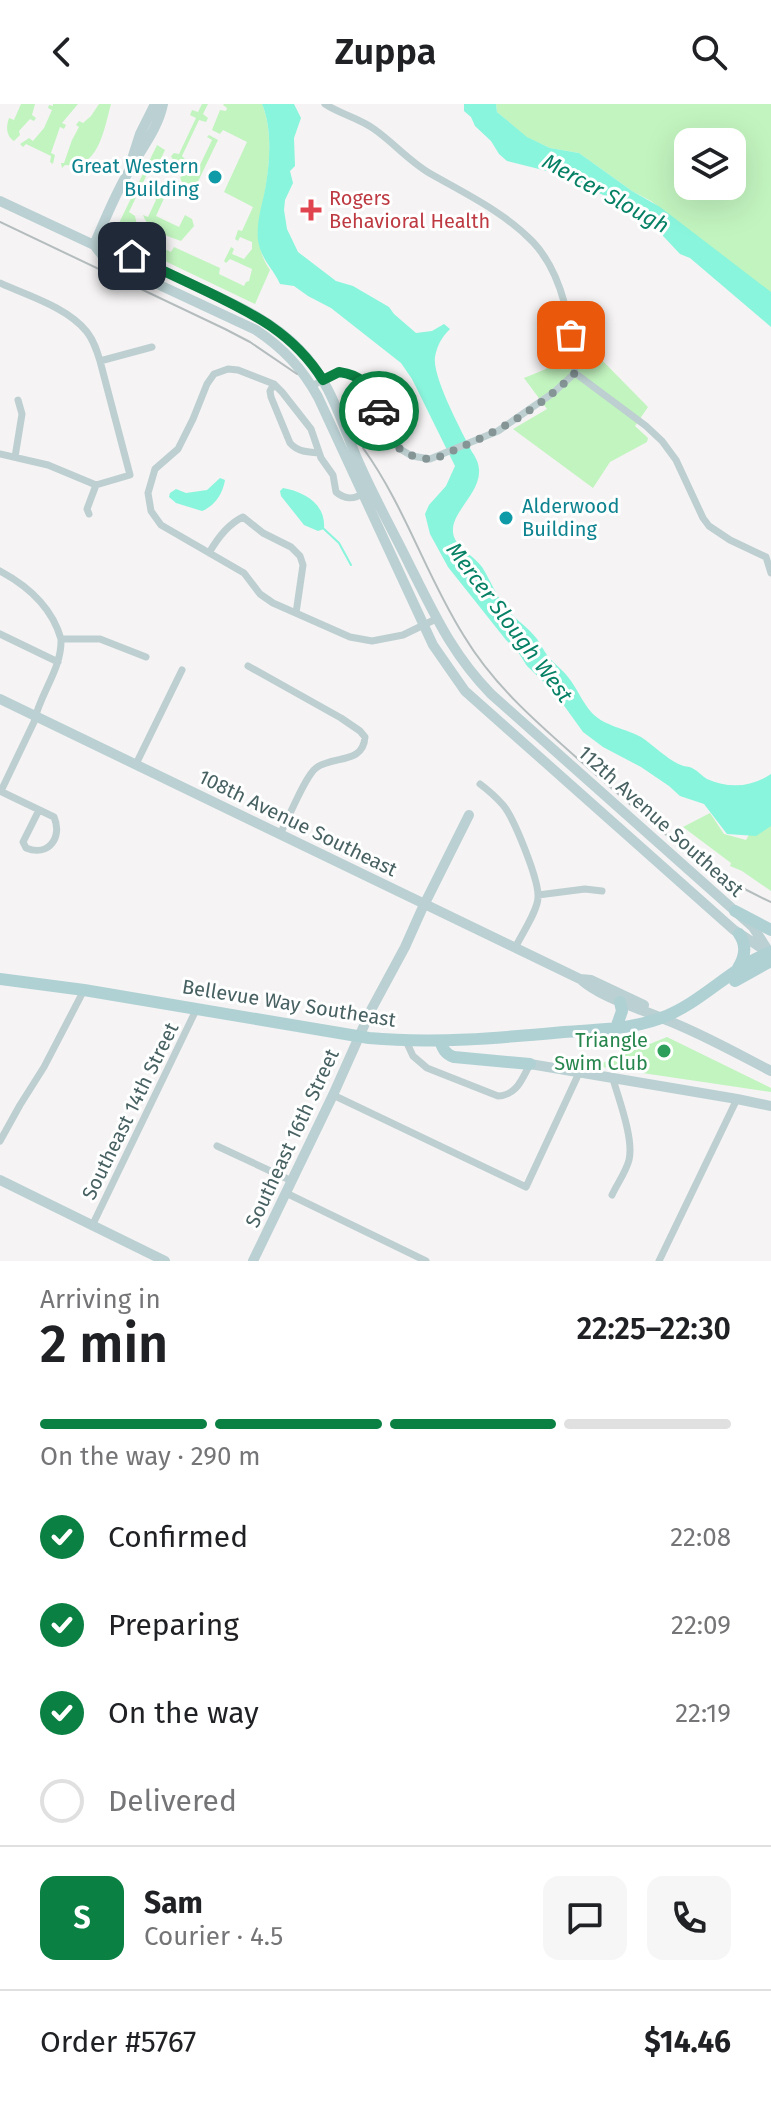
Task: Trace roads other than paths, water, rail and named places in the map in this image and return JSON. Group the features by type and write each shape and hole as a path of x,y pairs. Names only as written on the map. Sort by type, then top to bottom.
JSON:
{"main road":[{"path":"128,173 140,134 155,104"},
{"path":"94,245 128,173 150,137 163,104"},
{"name":"112th Avenue Southeast","path":"0,201 94,245 112,247 246,310 298,348 334,398 386,520 460,660 491,694 735,911 759,934 770,955"},
{"name":"112th Avenue Southeast","path":"94,245 106,260 256,330 286,353 312,386 442,659 474,701 739,934 770,955"},
{"name":"108th Avenue Southeast","path":"0,699 580,979 620,1002 662,1018 771,1071"},
{"name":"Southeast 16th Street","path":"253,1261 469,815"},
{"path":"735,911 771,930"},
{"path":"737,970 745,947 739,934"},
{"name":"Bellevue Way Southeast","path":"710,991 737,970 770,955"},
{"name":"Bellevue Way Southeast","path":"0,979 360,1036 440,1041 616,1028 662,1018 770,955"},
{"name":"108th Avenue Southeast","path":"580,979 591,980 651,1009 662,1018"},
{"path":"616,1028 622,1011 620,1002"},
{"path":"440,1041 443,1050 454,1057 530,1064 771,1106"},
{"path":"0,1180 165,1261"}],"street":[{"path":"325,104 371,127 415,163 501,215 534,243 544,255 556,280 573,351 575,373 662,441 676,460 709,526 766,557 771,573"},
{"path":"0,283 57,309 90,335 100,361 130,475 96,485 62,469 0,454"},
{"path":"100,361 152,347"},
{"path":"363,493 352,498 338,494 333,475 319,453 311,429 274,384 238,370 223,369 214,374 207,384 178,449 159,464 151,476 148,503 154,518 161,525 244,573 266,600 350,637 372,641 403,635 436,619"},
{"path":"312,386 339,372 361,378 391,439 412,456 430,459 498,431 575,373"},
{"path":"274,384 271,397 290,443 295,449 319,453"},
{"path":"15,457 22,414 18,400"},
{"path":"89,514 87,509 96,485"},
{"path":"209,553 222,533 243,517 263,533 291,547 300,556 303,565 296,613"},
{"path":"0,571 22,584 48,610 61,639 58,662 1,791 54,817 58,828 53,842 37,851 26,848 23,842 39,810"},
{"path":"0,634 58,662"},
{"path":"61,639 100,639 146,657"},
{"path":"248,666 341,718 365,737 364,746 355,755 316,768 280,834"},
{"path":"136,764 182,670"},
{"path":"480,784 502,804 514,823 536,884 537,904 515,948"},
{"path":"538,895 585,889 602,891"},
{"path":"0,1141 44,1067 84,990"},
{"name":"Southeast 14th Street","path":"92,1226 196,1010"},
{"path":"406,1041 413,1056 427,1068 498,1096 508,1095 516,1089 530,1064"},
{"path":"333,1095 526,1187 579,1073"},
{"path":"612,1195 626,1167 629,1152 613,1079"},
{"path":"659,1261 737,1099"},
{"path":"217,1146 292,1181"},
{"path":"286,1193 426,1261"}],"water":[{"name":"Mercer Slough West","path":"262,104 294,104 301,118 294,138 295,166 290,171 293,183 284,210 287,229 298,252 336,281 353,286 389,307 416,333 432,331 444,324 450,329 439,345 435,366 478,465 474,489 455,520 453,530 456,541 482,567 503,604 534,635 597,718 641,737 671,760 691,767 715,782 740,785 756,782 771,774 771,826 756,836 727,834 704,804 680,796 641,767 603,747 583,732 560,700 557,689 549,687 527,666 448,567 430,534 425,514 446,486 455,466 412,379 401,363 331,308 294,286 280,284 262,253 258,226 269,144"},
{"name":"Mercer Slough","path":"464,104 496,104 497,112 527,137 550,148 579,153 660,207 771,292 771,327 690,258 680,254 649,221 641,220 621,202 567,176 507,161 475,126 464,111"},
{"path":"220,478 225,480 220,494 211,506 202,511 176,503 169,497 176,489 186,493 207,490"},
{"path":"283,488 306,496 318,506 324,529 318,531 304,525 281,496"}],"waterway":[{"path":"324,529 339,543 351,565"}],"tram line":[{"path":"0,222 225,329 297,374"},
{"path":"363,448 391,493 450,613 477,656 507,692 558,742 678,844 723,876 771,902"}],"place":[{"name":"Great Western Building","path":"215,177"},
{"name":"Rogers Behavioral Health","path":"311,210"},
{"name":"Alderwood Building","path":"506,518"},
{"name":"Triangle Swim Club","path":"664,1051"}]}
